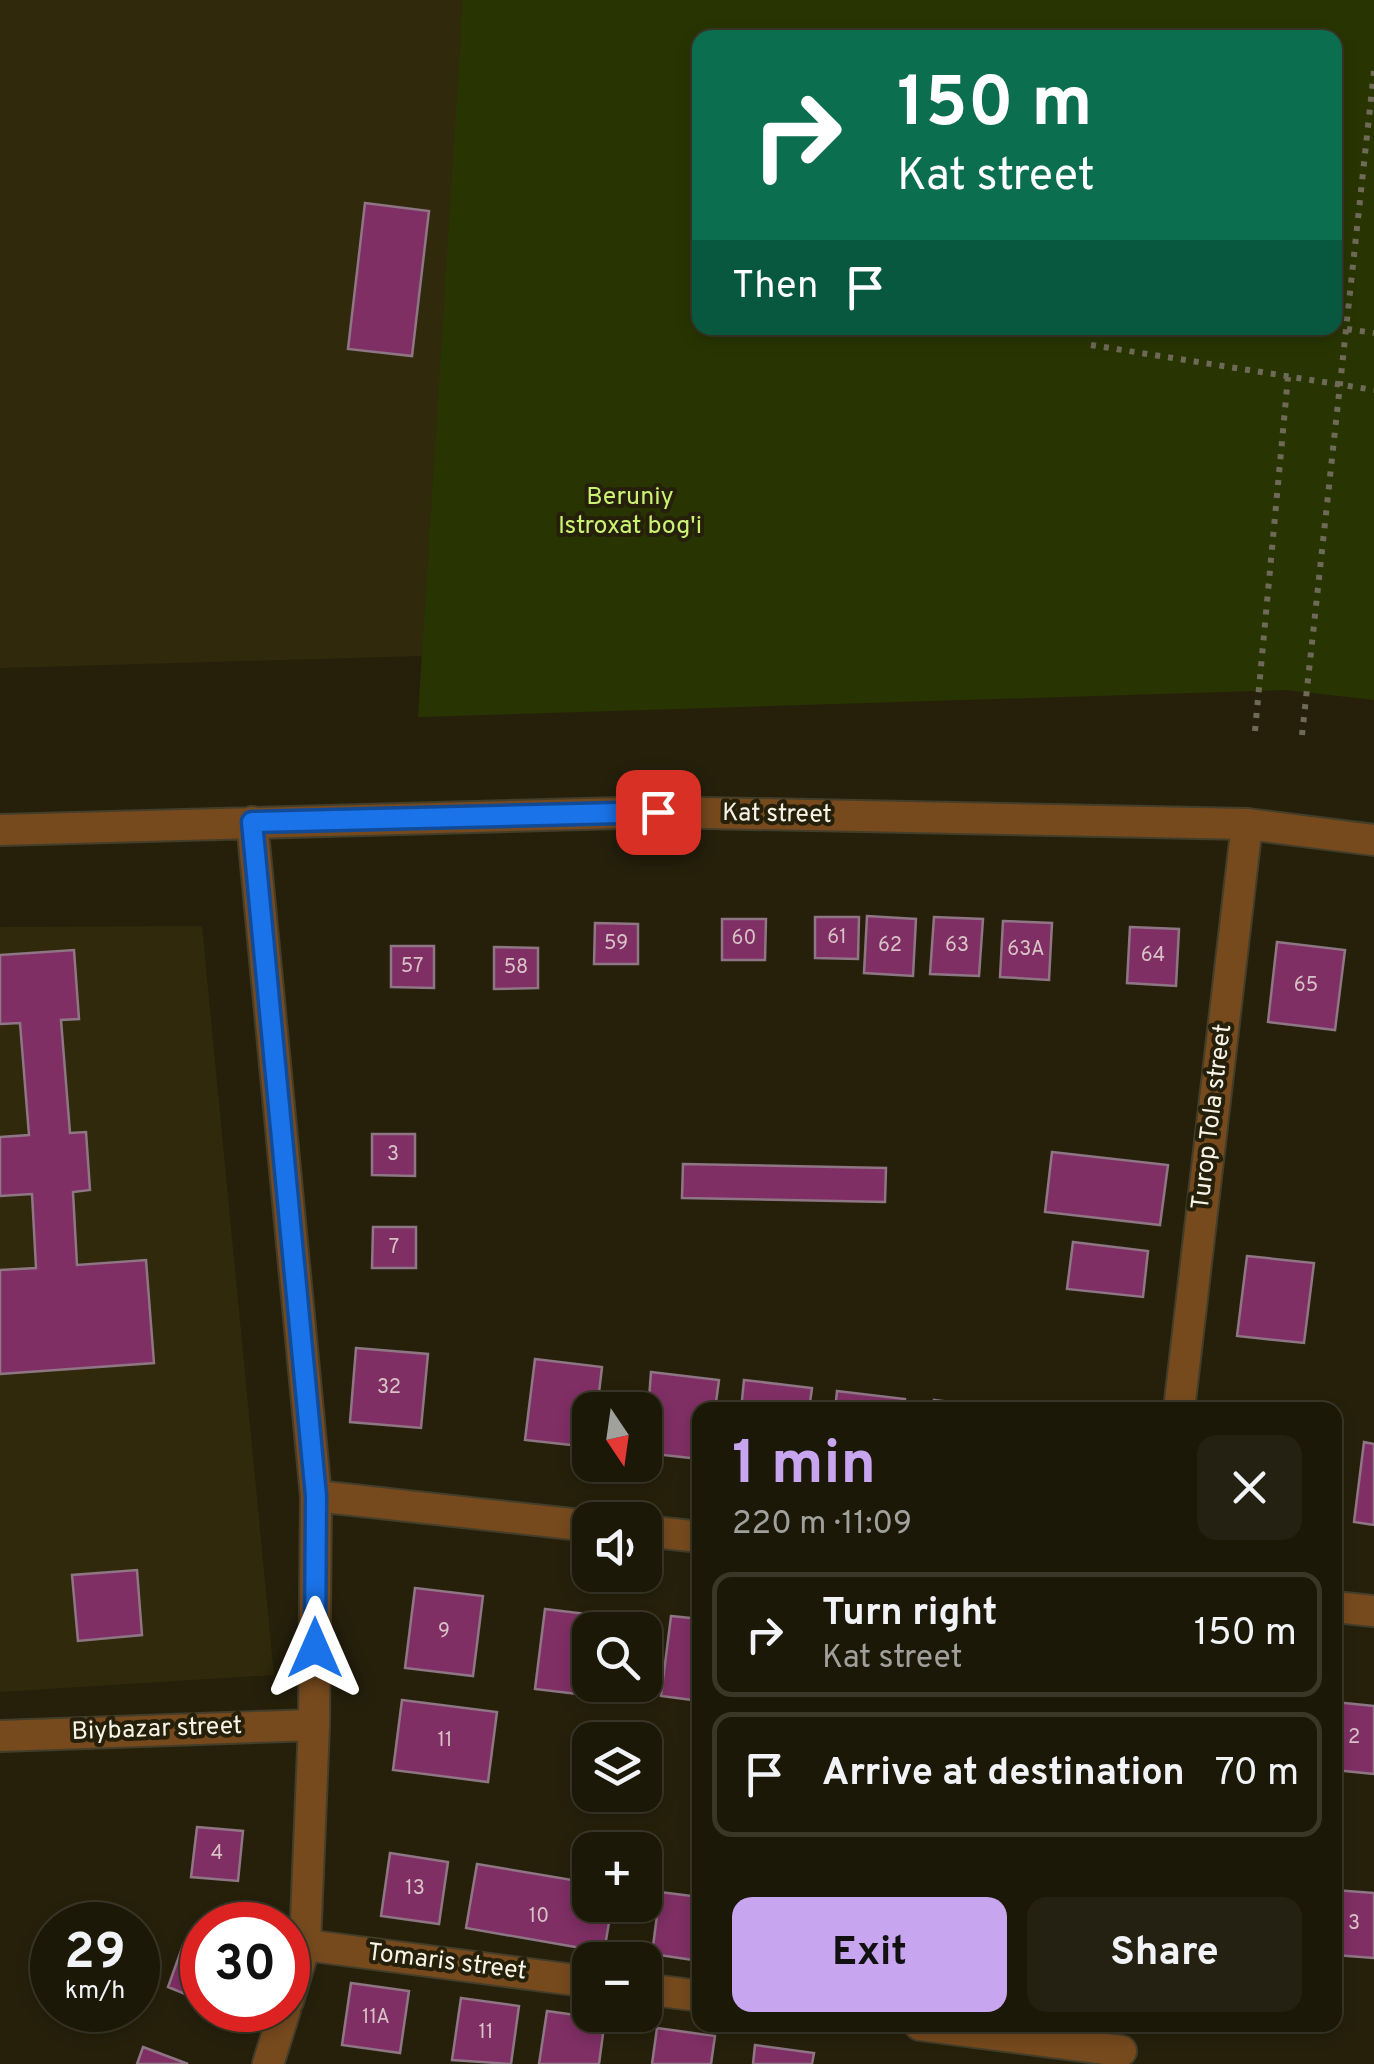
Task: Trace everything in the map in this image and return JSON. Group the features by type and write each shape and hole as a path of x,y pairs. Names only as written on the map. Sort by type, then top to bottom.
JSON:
{"street":[{"name":"Kat street","path":"0,830 658,812 1247,824 1374,840"},
{"path":"252,822 316,1496 314,1725 306,1902"},
{"name":"Turop Tola street","path":"1180,1402 1247,824"},
{"path":"316,1496 572,1524"},
{"path":"662,1534 692,1536"},
{"path":"1342,1608 1374,1611"},
{"name":"Biybazar street","path":"0,1736 314,1725"},
{"name":"Tomaris street","path":"310,1946 572,1980"},
{"path":"662,1991 692,1995"},
{"path":"268,2064 278,2032"},
{"path":"984,2032 1121,2047"}],"path":[{"path":"1302,735 1374,70"},
{"path":"1347,329 1374,333"},
{"path":"1092,345 1374,390"},
{"path":"1255,731 1288,377"}],"shaded area":[{"path":"0,0 464,0 422,656 0,668"},
{"path":"202,926 274,1675 0,1692 0,927"}],"green space":[{"name":"Beruniy Istroxat bog'i","path":"463,0 1374,0 1374,700 1286,690 418,717"}],"building":[{"path":"365,203 429,211 412,356 348,349"},
{"path":"867,916 916,919 913,976 864,973"},
{"path":"815,917 859,917 858,959 815,958"},
{"path":"934,917 983,919 979,976 930,974"},
{"path":"722,919 766,919 765,960 722,960"},
{"path":"1003,921 1052,923 1049,980 1000,977"},
{"path":"595,923 638,924 638,964 594,964"},
{"path":"1130,927 1179,929 1176,986 1127,983"},
{"path":"1277,942 1345,950 1335,1030 1268,1022"},
{"path":"391,946 434,946 434,988 391,987"},
{"path":"494,947 538,948 538,988 494,989"},
{"path":"74,950 79,1019 61,1020 70,1133 86,1132 90,1190 73,1192 77,1265 146,1260 154,1363 0,1374 0,1270 36,1268 32,1194 0,1196 0,1137 29,1135 20,1023 0,1024 0,955"},
{"path":"372,1134 415,1134 415,1176 372,1175"},
{"path":"1052,1152 1168,1165 1160,1225 1045,1212"},
{"path":"683,1164 886,1168 885,1202 682,1198"},
{"path":"373,1227 416,1227 416,1268 372,1268"},
{"path":"1073,1242 1148,1251 1143,1297 1067,1289"},
{"path":"1247,1256 1314,1263 1304,1343 1237,1336"},
{"path":"356,1348 428,1354 421,1428 350,1422"},
{"path":"535,1359 602,1367 599,1392 572,1392 572,1445 525,1440"},
{"path":"651,1372 719,1380 716,1402 692,1402 692,1458 662,1455 662,1392 650,1392"},
{"path":"744,1380 812,1388 810,1402 742,1402"},
{"path":"837,1391 905,1399 905,1402 836,1402"},
{"path":"1364,1442 1374,1444 1374,1525 1354,1522"},
{"path":"137,1570 142,1635 78,1641 72,1575"},
{"path":"415,1588 483,1596 473,1676 405,1668"},
{"path":"545,1609 572,1612 572,1693 535,1689"},
{"path":"671,1616 692,1618 692,1700 662,1696"},
{"path":"402,1700 497,1712 488,1782 393,1770"},
{"path":"1342,1703 1374,1706 1374,1774 1342,1771"},
{"path":"197,1827 243,1831 238,1881 191,1877"},
{"path":"390,1853 448,1862 439,1924 381,1916"},
{"path":"477,1864 572,1880 572,1922 609,1922 606,1942 572,1942 572,1946 466,1928"},
{"path":"1342,1891 1374,1893 1374,1958 1342,1956"},
{"path":"662,1892 692,1896 692,1960 662,1955 662,1942 654,1942 656,1922 662,1922"},
{"path":"180,1953 180,1992 168,1987"},
{"path":"351,1983 409,1991 400,2053 342,2045"},
{"path":"461,1998 519,2006 511,2064 452,2060"},
{"path":"547,2011 572,2014 572,2032 603,2032 599,2064 539,2064"},
{"path":"662,2029 715,2036 711,2064 652,2064 656,2032"},
{"path":"755,2045 814,2053 812,2064 753,2064"},
{"path":"143,2047 188,2064 137,2064"}],"route":[{"path":"315,1648 316,1496 252,822 658,812"}]}
